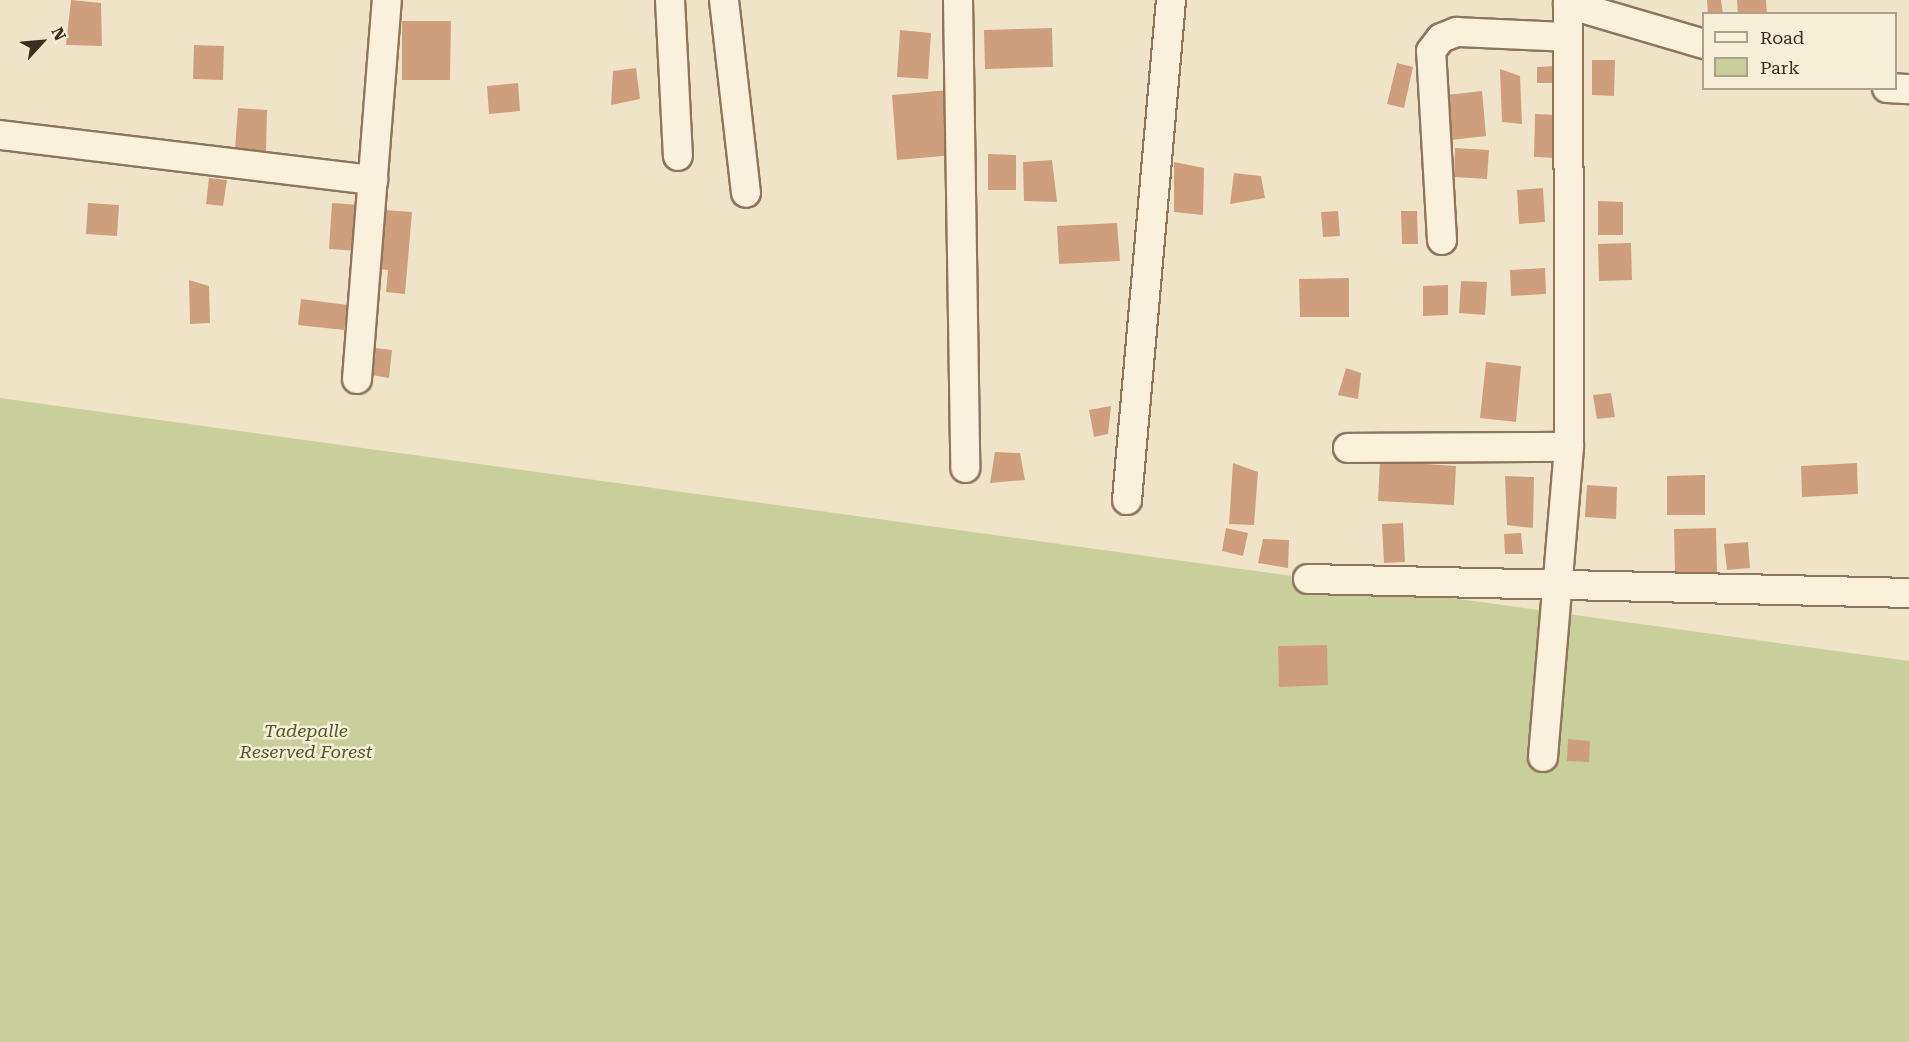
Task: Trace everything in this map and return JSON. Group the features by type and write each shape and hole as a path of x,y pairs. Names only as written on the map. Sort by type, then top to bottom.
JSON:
{"street":[{"path":"357,380 387,0"},
{"path":"670,0 678,156"},
{"path":"724,0 746,193"},
{"path":"958,0 965,468"},
{"path":"1127,500 1171,0"},
{"path":"1543,757 1569,447 1568,2 1702,43"},
{"path":"1442,240 1431,51 1441,38 1457,32 1567,37"},
{"path":"0,135 373,180"},
{"path":"1348,448 1569,447"},
{"path":"1308,579 1909,593"}],"green space":[{"name":"Tadepalle Reserved Forest","path":"0,398 1909,661 1909,1042 0,1042"}],"building":[{"path":"71,0 101,3 102,46 66,45"},
{"path":"1707,0 1721,0 1723,12 1708,12"},
{"path":"1737,0 1766,0 1767,12 1738,12"},
{"path":"402,21 451,21 450,80 402,80"},
{"path":"1052,28 1053,67 985,69 984,30"},
{"path":"900,30 931,33 928,79 897,77"},
{"path":"194,45 224,46 223,80 193,79"},
{"path":"1592,60 1615,60 1614,96 1592,95"},
{"path":"1397,63 1413,67 1404,108 1387,104"},
{"path":"1556,66 1557,83 1537,83 1537,67"},
{"path":"636,68 640,99 611,105 613,71"},
{"path":"1500,69 1520,76 1522,124 1502,122"},
{"path":"518,83 520,111 489,114 487,86"},
{"path":"949,90 954,155 897,160 892,95"},
{"path":"1482,91 1486,136 1451,140 1447,95"},
{"path":"238,108 267,110 266,151 235,149"},
{"path":"1535,114 1558,115 1557,158 1534,157"},
{"path":"1455,148 1489,150 1487,179 1454,177"},
{"path":"988,154 1016,155 1016,190 988,190"},
{"path":"1052,160 1057,202 1024,201 1023,162"},
{"path":"1174,162 1204,168 1203,215 1174,212"},
{"path":"1234,173 1261,176 1265,198 1230,204"},
{"path":"209,178 227,180 223,206 206,204"},
{"path":"1543,188 1545,222 1519,224 1517,190"},
{"path":"1598,201 1623,202 1623,235 1598,235"},
{"path":"88,203 119,205 117,236 86,234"},
{"path":"332,203 361,205 359,251 329,249"},
{"path":"384,210 412,212 405,294 386,292 388,270 379,269"},
{"path":"1338,211 1340,236 1323,237 1321,212"},
{"path":"1401,211 1417,211 1418,244 1402,244"},
{"path":"1117,223 1120,261 1059,264 1057,226"},
{"path":"1631,243 1632,280 1599,281 1598,244"},
{"path":"1545,268 1546,294 1511,296 1510,270"},
{"path":"1349,278 1349,317 1300,317 1299,279"},
{"path":"189,280 209,286 210,323 190,324"},
{"path":"1461,281 1487,282 1485,315 1459,313"},
{"path":"1448,285 1448,315 1423,316 1423,286"},
{"path":"301,299 348,305 344,330 298,325"},
{"path":"375,348 392,350 389,378 372,375"},
{"path":"1486,362 1521,366 1516,422 1480,418"},
{"path":"1346,368 1361,373 1358,399 1338,395"},
{"path":"1611,393 1615,417 1597,419 1593,395"},
{"path":"1111,406 1108,434 1094,437 1089,410"},
{"path":"995,452 1020,453 1025,480 990,483"},
{"path":"1380,461 1456,466 1454,505 1378,501"},
{"path":"1233,463 1258,472 1254,525 1229,524"},
{"path":"1857,463 1858,494 1802,497 1801,466"},
{"path":"1705,475 1705,515 1667,515 1667,476"},
{"path":"1505,476 1534,477 1533,528 1507,525"},
{"path":"1587,485 1617,487 1616,519 1585,517"},
{"path":"1403,523 1405,562 1384,563 1382,524"},
{"path":"1226,528 1248,533 1243,556 1222,551"},
{"path":"1716,528 1717,573 1675,574 1674,529"},
{"path":"1521,533 1523,554 1505,554 1504,534"},
{"path":"1263,539 1289,540 1288,568 1258,563"},
{"path":"1748,542 1750,568 1727,570 1724,544"},
{"path":"1327,645 1328,685 1279,687 1278,646"},
{"path":"1568,739 1590,741 1589,762 1567,761"}]}
